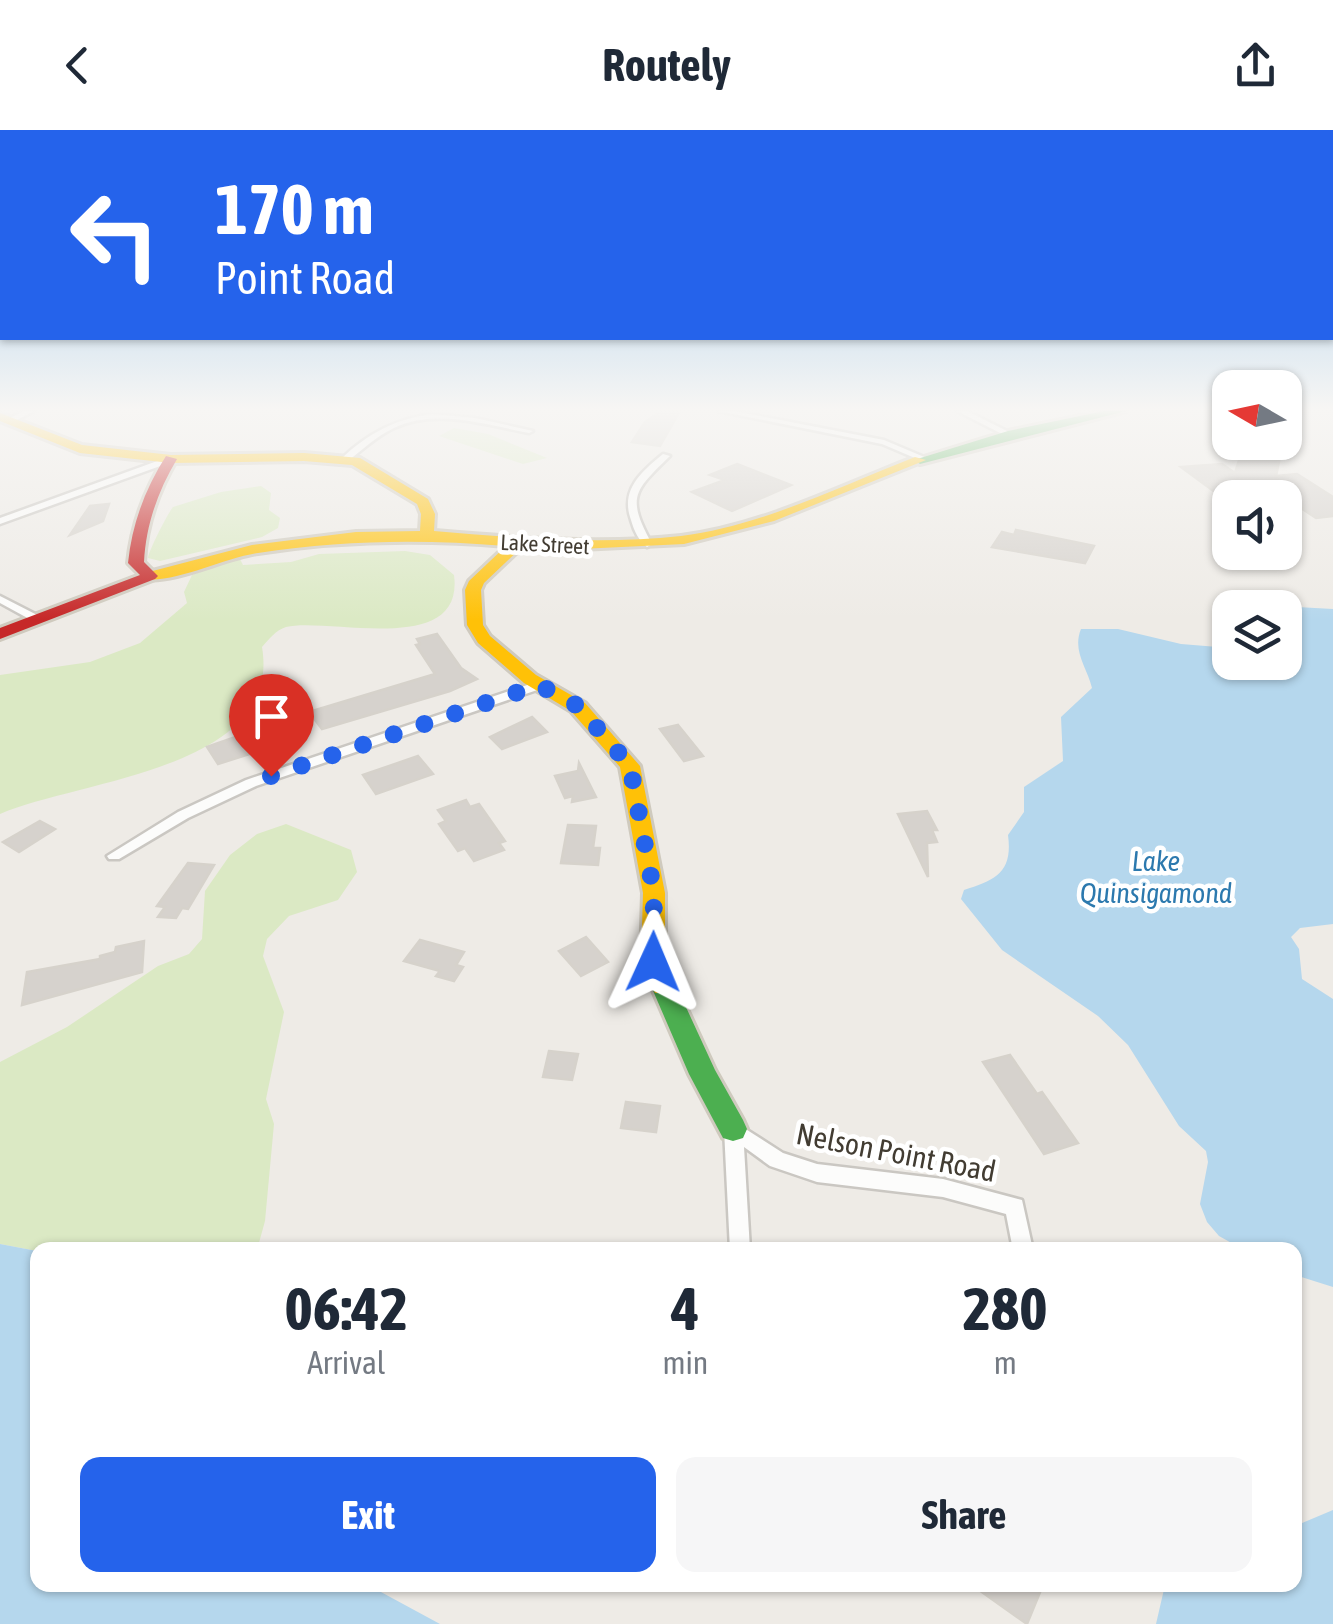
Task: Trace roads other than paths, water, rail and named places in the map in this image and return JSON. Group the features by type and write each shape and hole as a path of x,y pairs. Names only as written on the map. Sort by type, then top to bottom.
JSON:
{"main road":[{"path":"150,576 136,562 137,546 158,481"},
{"path":"391,481 423,502 428,514 427,535"},
{"name":"Lake Street","path":"0,634 150,576 240,551 302,540 427,535 517,544 647,544 760,523 867,481"},
{"name":"Nelson Point Road","path":"517,544 477,581 473,608 476,625 484,639 539,685 578,706 630,766 654,893 653,962 702,1074 733,1129"}],"street":[{"path":"0,521 111,481"},
{"path":"637,481 630,501 634,522 647,544"},
{"path":"0,599 37,620"},
{"path":"114,856 183,815 251,784 539,685"},
{"name":"Nelson Point Road","path":"733,1129 740,1242"},
{"name":"Nelson Point Road","path":"733,1129 777,1160 817,1173 943,1188 1015,1208 1021,1242"}],"water":[{"name":"Lake Quinsigamond","path":"1302,607 1333,609 1333,924 1300,928 1291,937 1299,949 1302,979 1333,999 1333,1287 1302,1277 1302,1242 1230,1242 1219,1236 1207,1222 1200,1204 1208,1162 1206,1151 1179,1126 1128,1045 1098,1016 1002,950 961,899 964,890 993,878 1005,866 1008,835 1024,812 1024,787 1063,761 1061,717 1092,688 1079,652 1081,629 1118,629 1181,644 1212,647 1212,680 1302,680"},
{"path":"0,1244 30,1250 30,1592 381,1592 440,1624 0,1624"},
{"path":"1333,1510 1333,1624 1156,1624 1163,1592 1302,1592 1302,1523"}]}
